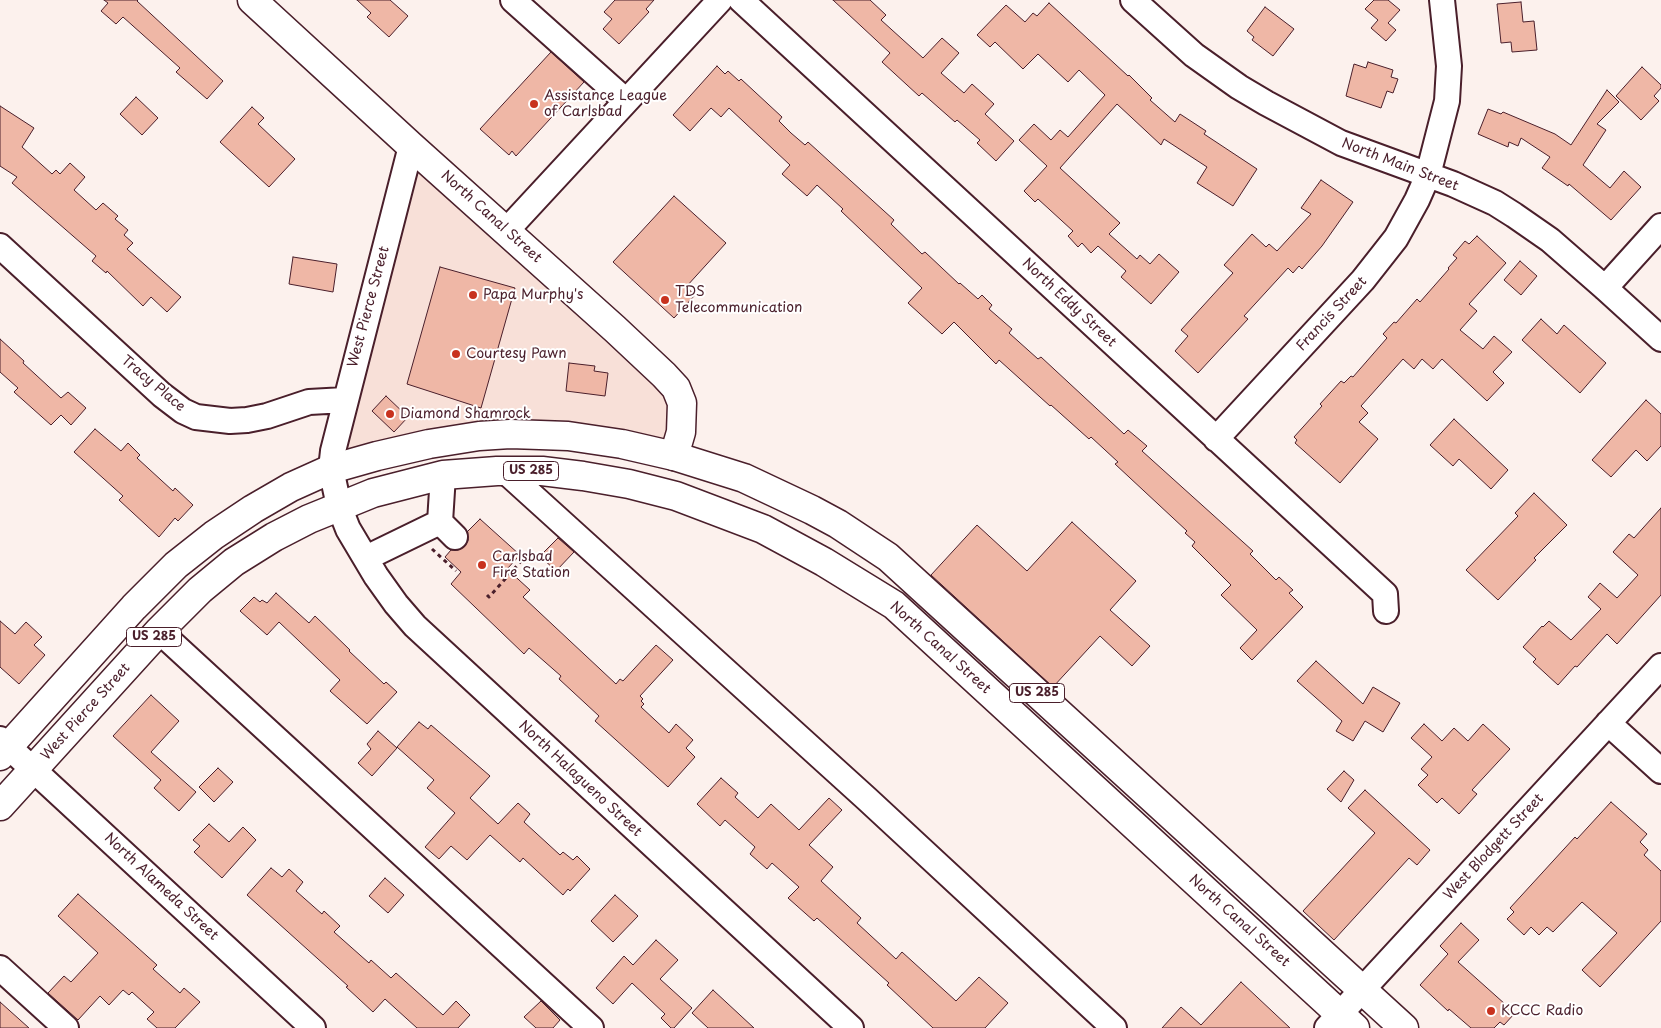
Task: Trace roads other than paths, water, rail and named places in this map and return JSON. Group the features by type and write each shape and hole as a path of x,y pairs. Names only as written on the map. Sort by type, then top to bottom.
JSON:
{"main road":[{"name":"North Canal Street","path":"252,0 615,329 676,388 682,404 681,432 674,456"},
{"name":"US 285","path":"3,747 176,565 214,535 291,487 331,470 376,456 429,444 479,436 510,434 568,436 597,440 674,456 744,478 838,524 888,557 1404,1028"},
{"path":"674,456 676,468 686,481 722,512"},
{"name":"North Canal Street","path":"339,506 405,484 442,475 542,471 629,484 676,496 763,529 816,557 894,605 1341,1023"},
{"name":"West Pierce Street","path":"0,806 159,631 200,590 234,562 274,537 339,506"}],"street":[{"path":"513,0 626,101"},
{"path":"506,230 720,0"},
{"name":"North Eddy Street","path":"741,0 1385,594 1386,611"},
{"name":"North Main Street","path":"1133,0 1201,60 1239,87 1266,103 1341,143 1481,197 1514,215 1550,240 1661,339"},
{"name":"Francis Street","path":"1216,439 1364,280 1396,238 1428,175 1447,101 1449,66 1442,0"},
{"name":"West Pierce Street","path":"339,506 331,470 336,434 411,146"},
{"path":"1605,288 1661,226"},
{"name":"Tracy Place","path":"0,246 162,395 183,411 196,417 221,421 247,420 267,416 309,402 344,400"},
{"path":"505,472 550,525 867,799 1114,1028"},
{"path":"366,558 448,530 442,475"},
{"name":"North Halagueno Street","path":"339,506 348,529 366,558 396,604 415,626 851,1028"},
{"path":"159,631 591,1028"},
{"name":"West Blodgett Street","path":"1341,1023 1363,990 1661,666"},
{"path":"1608,723 1661,771"},
{"name":"North Alameda Street","path":"3,747 33,770 313,1028"},
{"path":"0,968 66,1028"}],"place":[{"name":"Assistance League of Carlsbad","path":"534,104"},
{"name":"Papa Murphy's","path":"473,295"},
{"name":"TDS Telecommunication","path":"665,300"},
{"name":"Courtesy Pawn","path":"456,354"},
{"name":"Diamond Shamrock","path":"390,414"},
{"name":"Carlsbad Fire Station","path":"482,565"},
{"name":"KCCC Radio","path":"1491,1011"}]}
